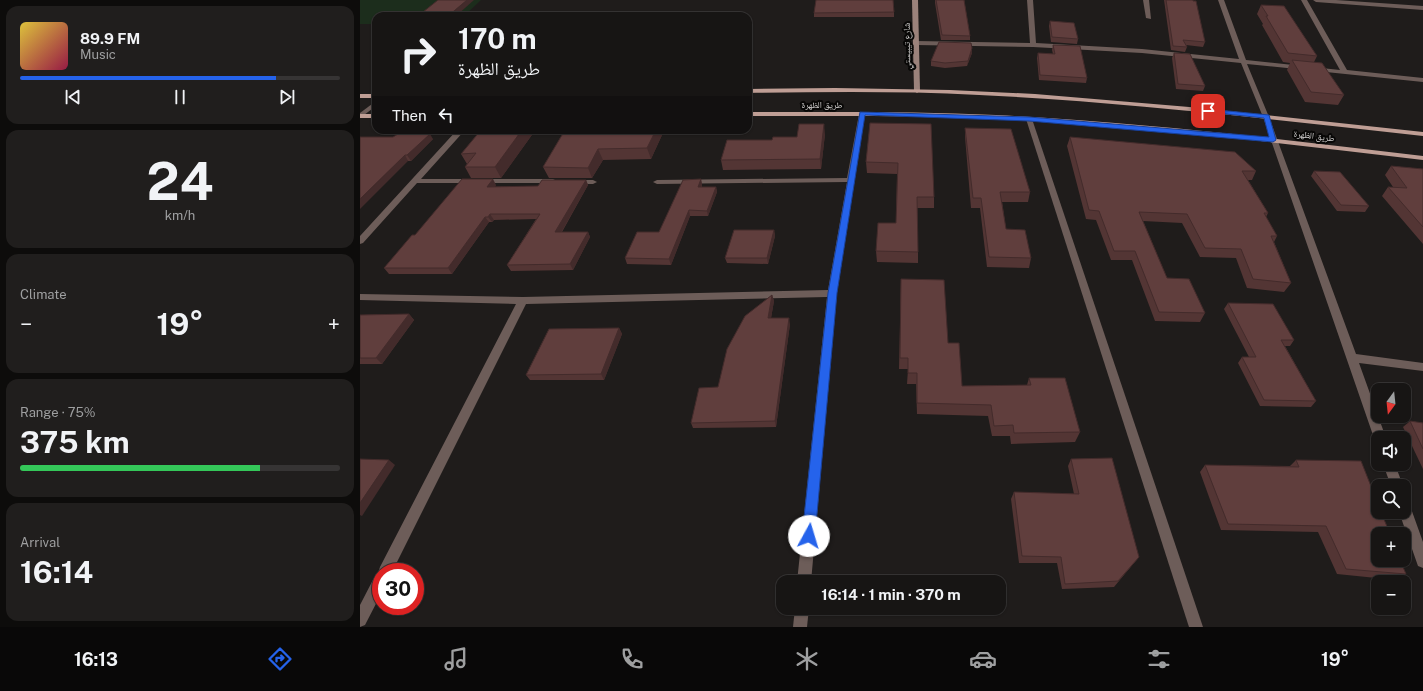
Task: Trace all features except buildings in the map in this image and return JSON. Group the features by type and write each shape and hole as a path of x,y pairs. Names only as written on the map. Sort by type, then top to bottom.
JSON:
{"main road":[{"name":"شارع تيبيستي","path":"915,0 917,91"},
{"name":"طريق الظهرة","path":"752,91 917,91 1060,99 1266,116 1423,134"},
{"path":"360,96 372,96"},
{"name":"طريق الظهرة","path":"752,114 862,114 1029,119 1273,140 1423,158"},
{"path":"360,116 372,116"}],"street":[{"path":"1030,0 1033,45"},
{"path":"1146,0 1149,18"},
{"path":"1221,0 1243,61 1266,116 1273,140 1378,431"},
{"path":"1304,0 1344,71"},
{"path":"1316,0 1421,8 1423,12"},
{"path":"916,43 1033,45 1142,51 1423,80"},
{"path":"360,116 372,106"},
{"path":"805,575 832,293 862,114"},
{"path":"1029,119 1196,627"},
{"path":"360,242 457,134"},
{"path":"657,182 850,180"},
{"path":"415,181 593,182"},
{"path":"360,297 523,301 832,293"},
{"path":"389,563 523,301"},
{"path":"1352,358 1423,367"},
{"path":"1408,519 1423,561"},
{"path":"360,620 372,597"},
{"path":"800,627 801,615"}],"green space":[{"path":"360,0 481,0 468,12 372,12 372,24 360,24"}],"route":[{"path":"809,536 832,293 862,114 1029,119 1273,140 1266,116 1208,111"}]}
